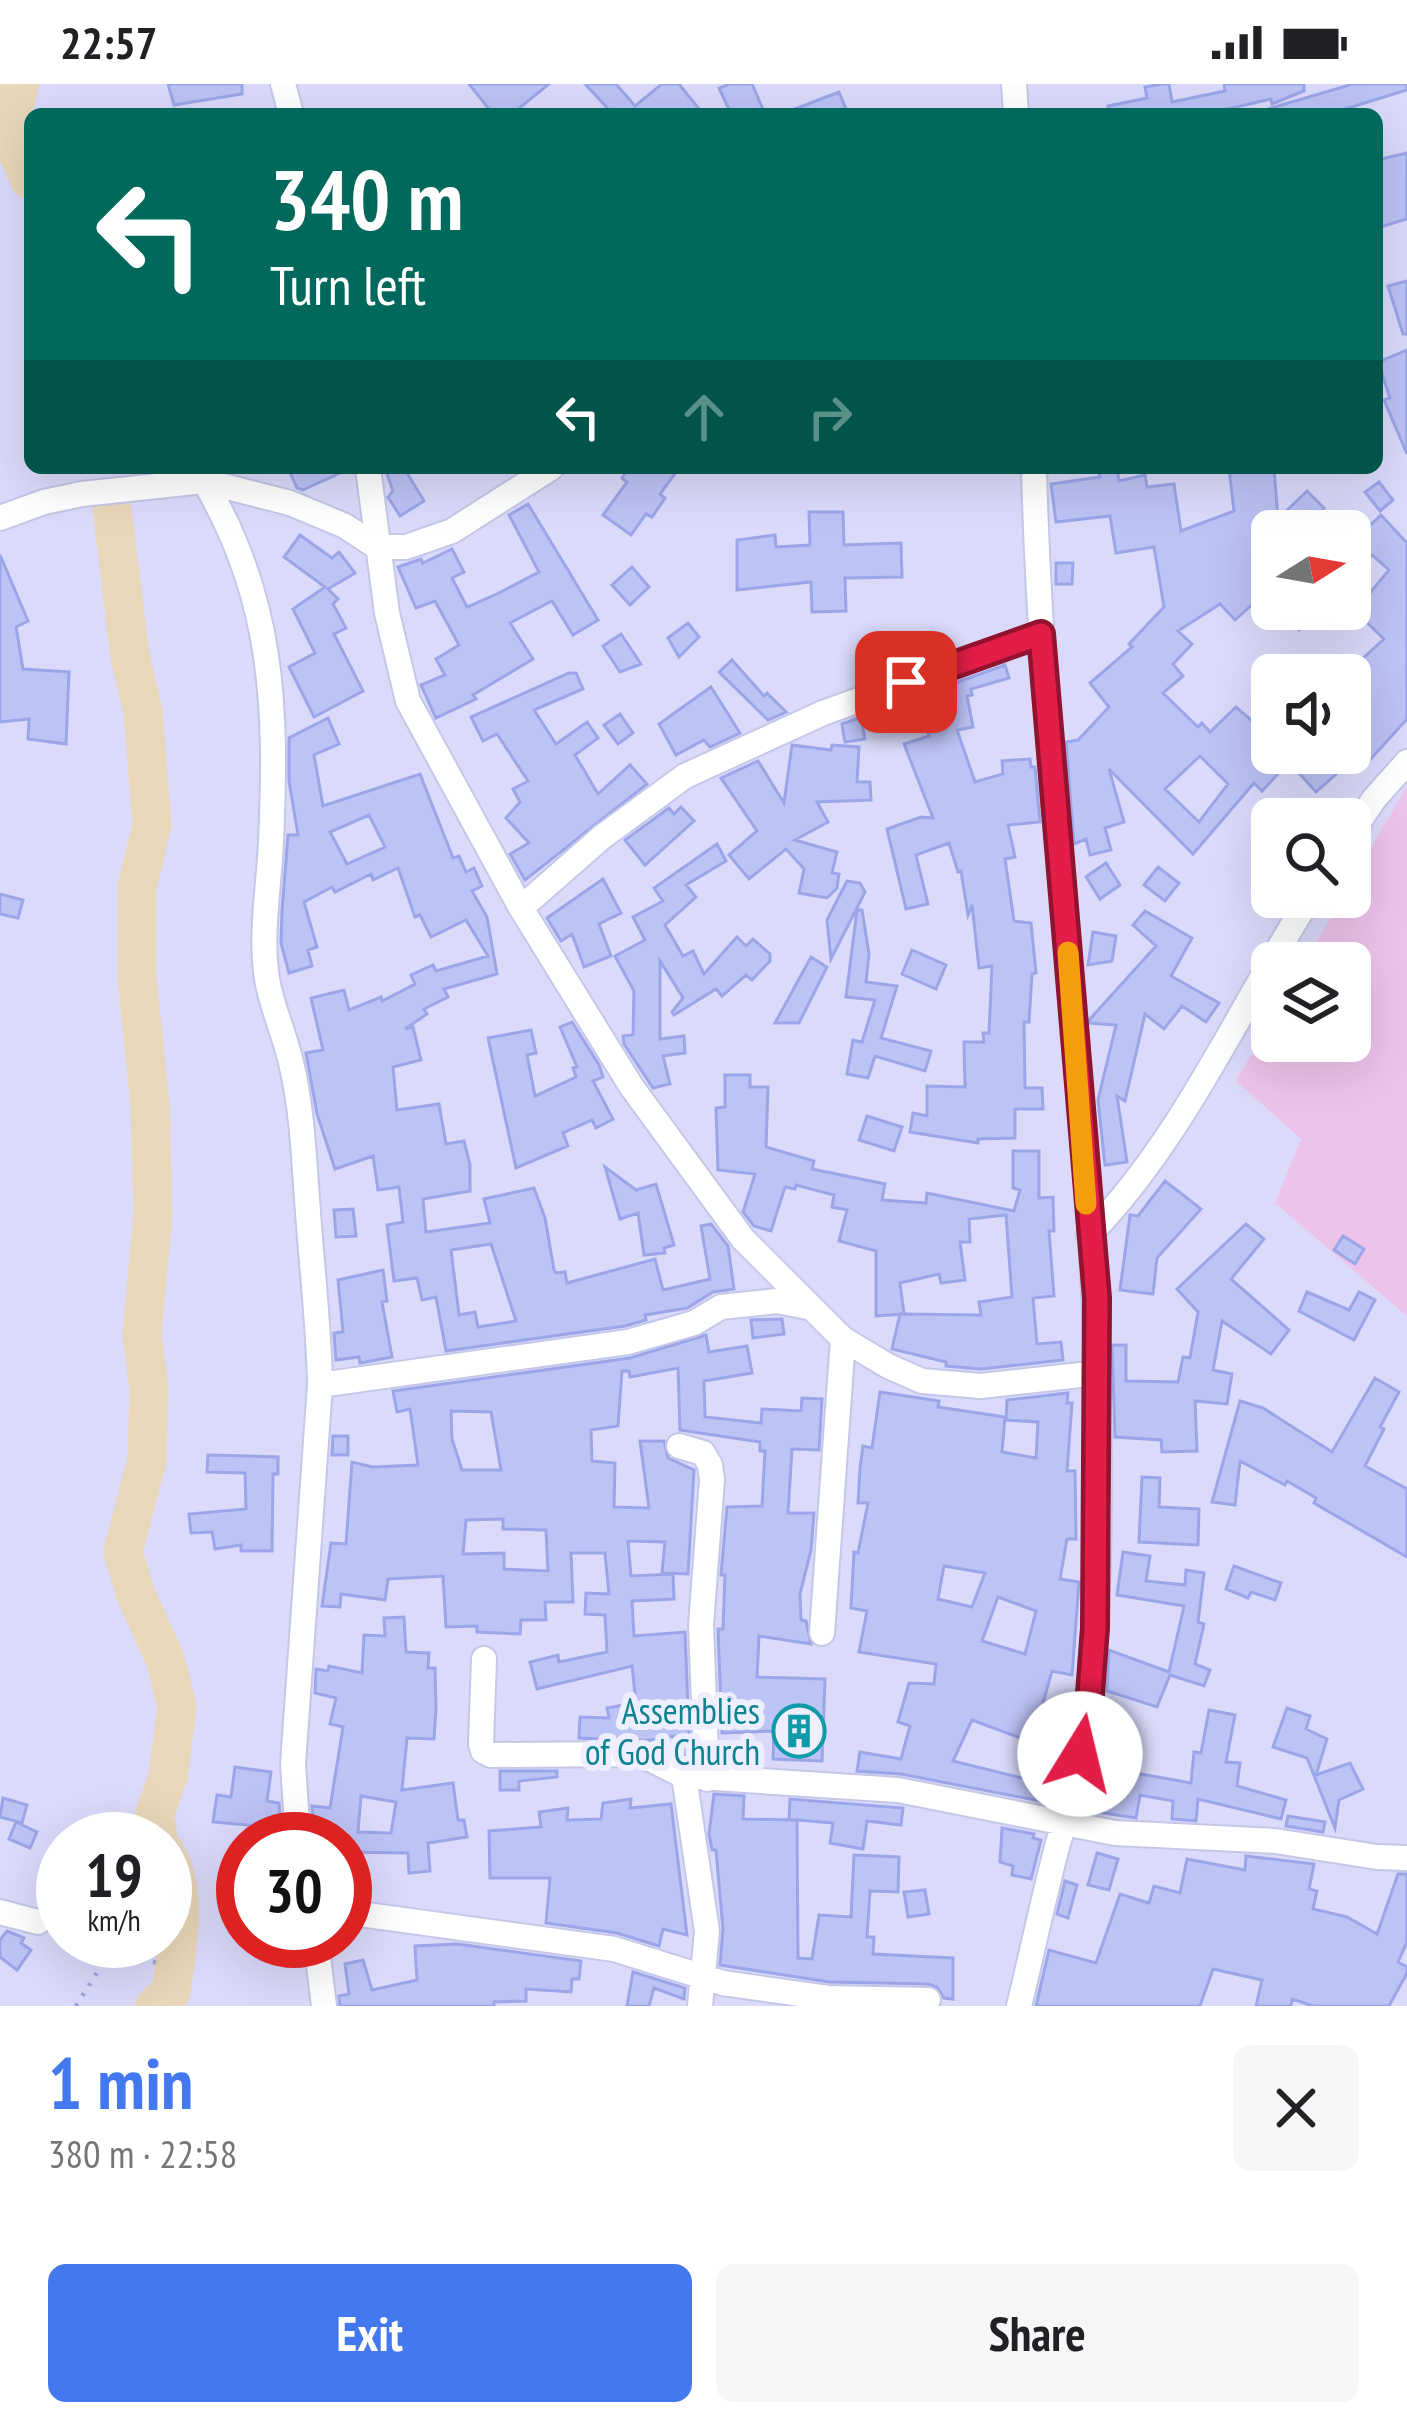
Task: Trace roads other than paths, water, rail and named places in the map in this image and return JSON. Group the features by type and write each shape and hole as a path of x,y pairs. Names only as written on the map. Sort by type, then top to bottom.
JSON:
{"street":[{"path":"369,474 387,613 408,701 521,908 631,1086 742,1239 844,1339 905,1374 954,1387 1098,1372"},
{"path":"0,518 82,494 204,481 290,503 345,526 377,547 406,547 452,532 541,474"},
{"path":"1019,2006 1088,1720 1095,1628 1098,1372 1097,1298 1041,634 1034,474"},
{"path":"204,481 226,519 269,653 274,775 266,964 304,1132 320,1385 293,1764 296,1812"},
{"path":"521,908 602,836 685,776 824,713 1041,634"},
{"path":"1371,802 1407,762"},
{"path":"1089,1235 1144,1172 1297,918"},
{"path":"320,1385 628,1342 694,1323 721,1307 777,1301 808,1307"},
{"path":"822,1633 844,1339"},
{"path":"680,1445 703,1453 712,1480 695,1777 707,1931 700,2006"},
{"path":"484,1659 483,1751 501,1757 630,1754 695,1777 898,1790 1148,1836 1275,1841 1407,1858"},
{"path":"0,1912 36,1921"},
{"path":"372,1916 614,1949 680,1966 704,1978 827,1998 928,2000"},
{"path":"319,1968 324,2006"}],"waterway":[{"path":"20,84 7,129 24,167"},
{"path":"112,509 130,656 143,711 152,825 137,887 137,978 150,1105 153,1213 142,1334 149,1389 147,1460 123,1552 136,1595 165,1659 177,1707 168,1777 155,1812"},
{"path":"155,2006 171,1992 174,1968"}],"place":[{"name":"Assemblies of God Church","path":"799,1731"}]}
